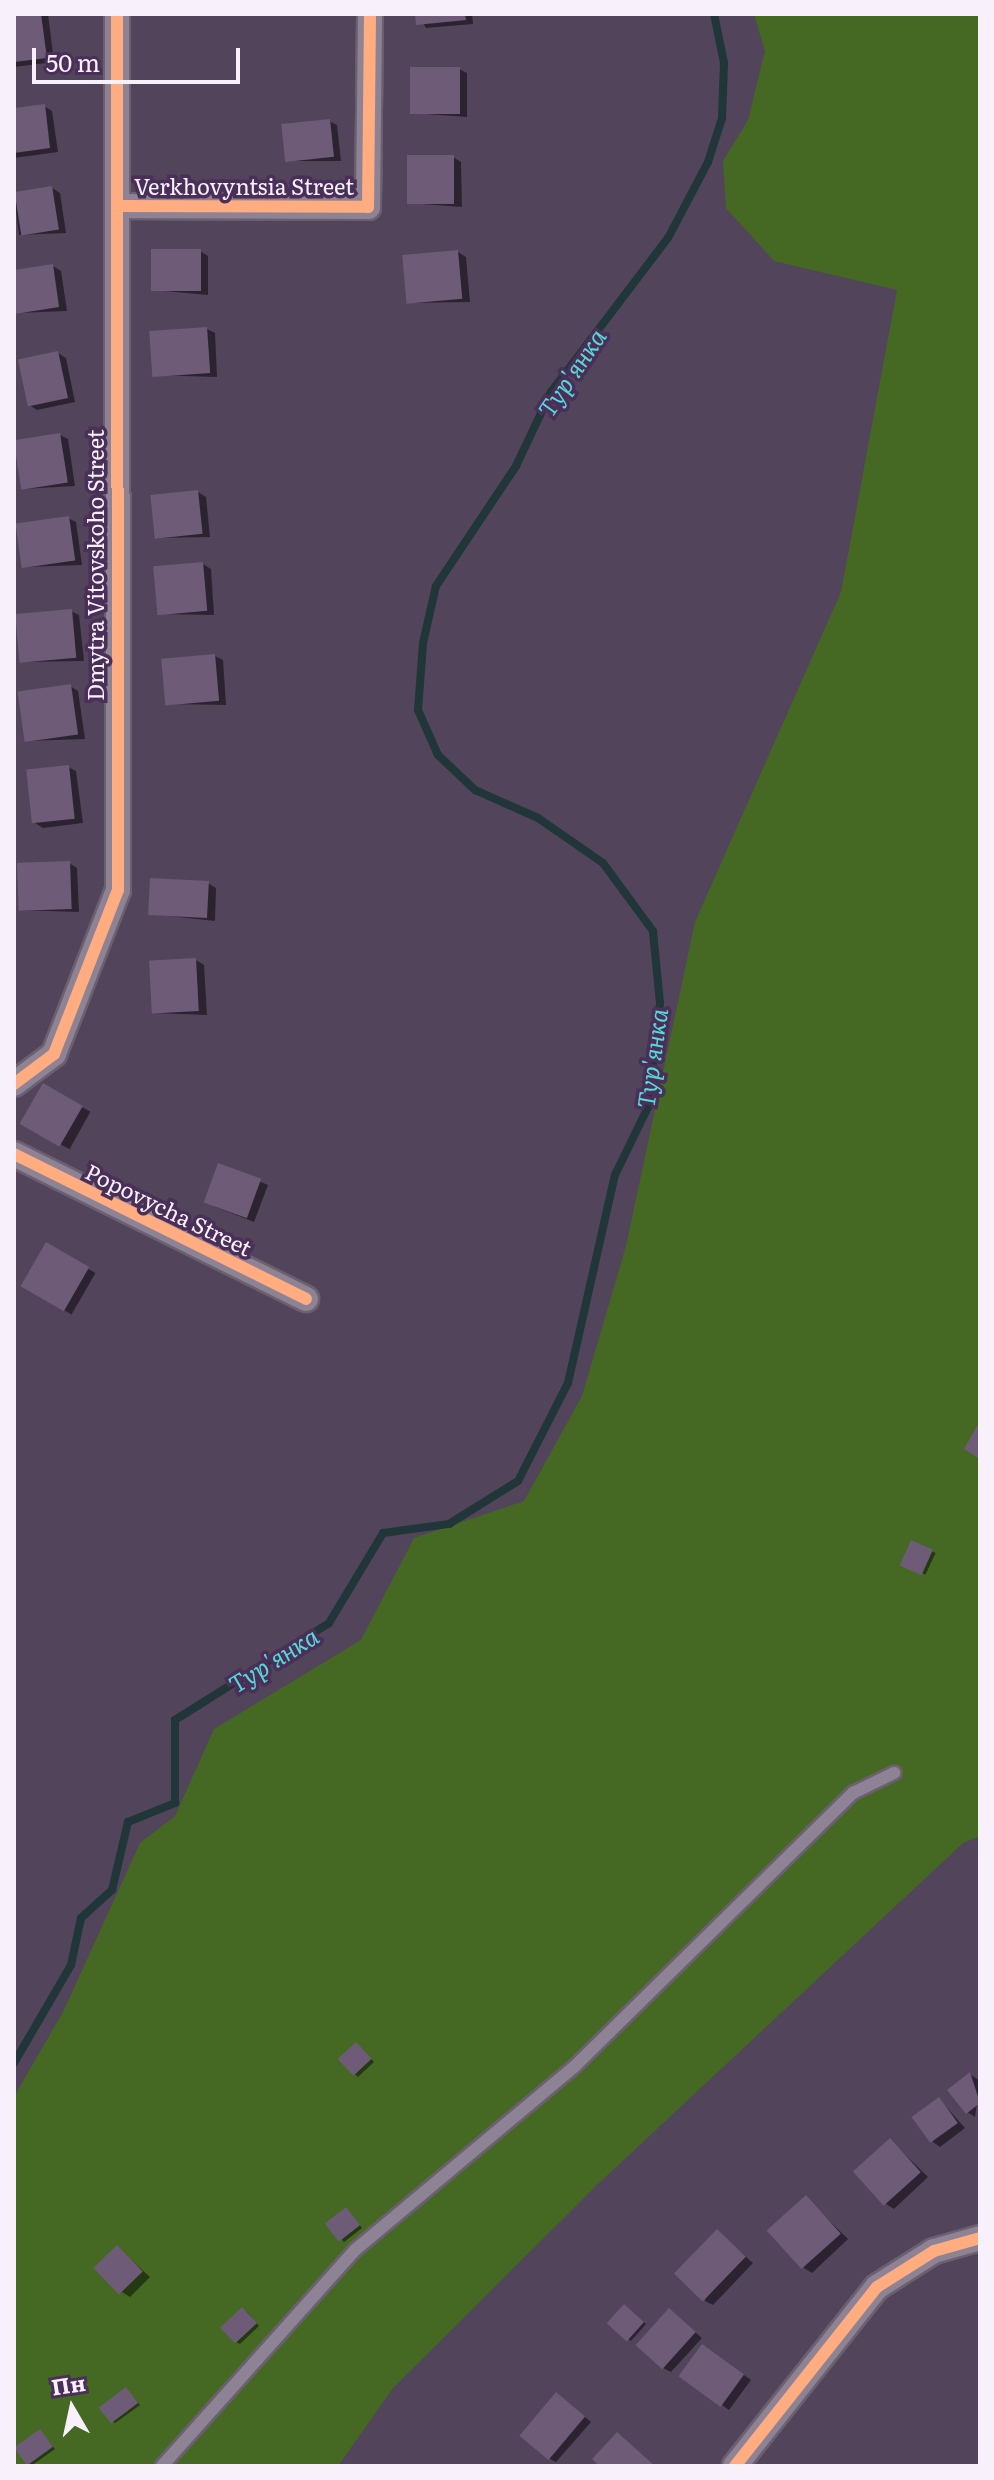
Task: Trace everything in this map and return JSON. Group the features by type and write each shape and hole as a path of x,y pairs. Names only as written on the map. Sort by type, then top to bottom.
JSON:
{"street":[{"name":"Dmytra Vitovskoho Street","path":"14,1084 54,1054 118,890 117,14"},
{"name":"Verkhovyntsia Street","path":"118,206 368,207 370,14"},
{"name":"Popovycha Street","path":"14,1154 306,1299"},
{"path":"735,2466 877,2287 934,2251 980,2238"}],"lane":[{"path":"162,2466 355,2250 575,2066 853,1793 894,1773"}],"green space":[{"path":"754,14 980,14 980,1836 963,1843 599,2183 393,2388 338,2466 14,2466 14,2097 64,2010 140,1843 175,1816 214,1729 361,1640 414,1538 524,1501 582,1396 626,1246 695,922 841,592 897,290 774,261 726,208 723,161 748,120 765,51"}],"building":[{"path":"14,14 41,14 47,58 14,62"},
{"path":"415,14 465,14 466,20 416,25"},
{"path":"410,67 460,67 460,114 410,114"},
{"path":"45,104 50,148 14,153 14,108"},
{"path":"330,119 334,157 285,162 281,124"},
{"path":"407,155 454,155 454,204 407,204"},
{"path":"52,186 59,229 21,235 14,192"},
{"path":"151,249 201,249 201,291 151,291"},
{"path":"458,250 462,299 406,304 402,255"},
{"path":"53,264 59,307 15,314 14,270"},
{"path":"207,327 210,373 152,377 149,331"},
{"path":"58,351 68,398 28,406 18,360"},
{"path":"60,433 68,482 21,490 14,440"},
{"path":"198,490 203,534 155,539 150,495"},
{"path":"69,516 75,561 22,568 16,524"},
{"path":"203,562 207,611 157,615 153,566"},
{"path":"72,609 76,658 19,663 15,614"},
{"path":"215,654 219,701 165,706 161,659"},
{"path":"71,684 78,735 25,742 18,692"},
{"path":"69,765 75,819 32,823 26,769"},
{"path":"70,861 72,909 19,911 17,863"},
{"path":"150,878 209,881 207,918 148,915"},
{"path":"196,958 199,1011 152,1013 149,960"},
{"path":"43,1083 83,1106 59,1147 20,1124"},
{"path":"218,1163 261,1179 247,1218 204,1202"},
{"path":"46,1242 89,1267 64,1311 20,1286"},
{"path":"977,1426 980,1427 980,1459 964,1449"},
{"path":"911,1540 933,1550 922,1575 900,1566"},
{"path":"356,2042 372,2059 353,2076 338,2059"},
{"path":"970,2072 980,2103 966,2114 947,2090"},
{"path":"939,2097 958,2123 930,2143 911,2117"},
{"path":"890,2138 921,2172 884,2206 853,2171"},
{"path":"806,2195 841,2234 801,2269 767,2230"},
{"path":"346,2207 360,2225 339,2242 325,2224"},
{"path":"717,2229 746,2257 703,2301 674,2274"},
{"path":"117,2245 143,2272 119,2295 93,2268"},
{"path":"624,2304 644,2322 627,2341 607,2323"},
{"path":"242,2307 257,2323 235,2344 220,2327"},
{"path":"669,2308 696,2332 662,2369 636,2345"},
{"path":"702,2344 744,2375 721,2407 678,2376"},
{"path":"126,2387 138,2403 111,2423 99,2407"},
{"path":"556,2392 585,2416 548,2460 519,2436"},
{"path":"40,2429 53,2447 27,2466 14,2448"},
{"path":"617,2432 655,2466 599,2466 592,2459"}],"waterway":[{"name":"Тур'янка","path":"14,2063 71,1965 81,1918 112,1890 128,1822 175,1803 175,1720 329,1623 383,1533 449,1524 518,1481 568,1383 615,1175 648,1107 660,1003 653,931 603,863 538,818 475,790 438,755 418,710 423,643 436,586 516,466 551,392 668,238 708,162 722,118 724,63 714,14"}],"cycle path":[{"path":"14,1084 54,1054 118,890 117,14"},
{"path":"118,206 368,207 370,14"},
{"path":"14,1154 306,1299"},
{"path":"735,2466 877,2287 934,2251 980,2238"}]}
